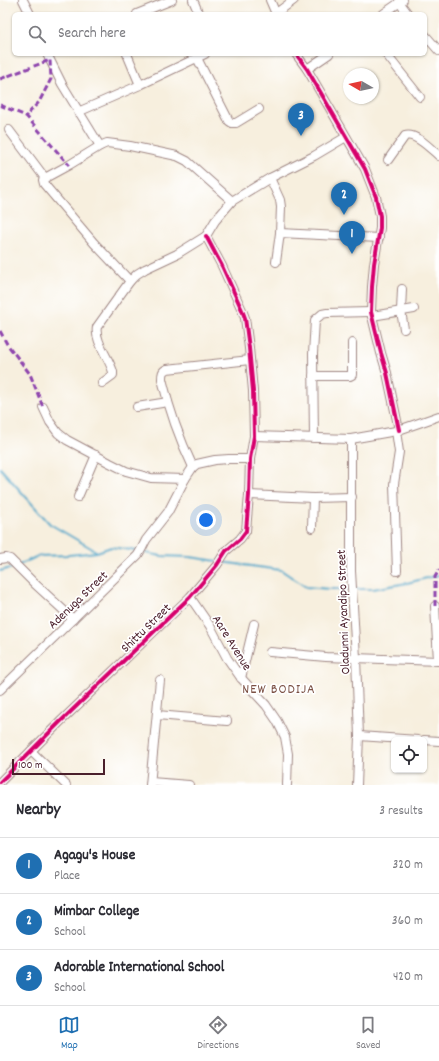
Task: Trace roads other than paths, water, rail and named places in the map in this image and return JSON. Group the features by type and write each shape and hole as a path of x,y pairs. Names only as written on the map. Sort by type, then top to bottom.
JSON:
{"street":[{"path":"23,0 29,12"},
{"path":"141,12 172,0"},
{"path":"193,0 198,12"},
{"path":"270,0 275,12"},
{"path":"279,12 294,0"},
{"path":"386,12 401,1 407,12"},
{"path":"427,37 439,51"},
{"path":"48,56 78,112 100,146"},
{"path":"128,56 140,85"},
{"path":"78,112 201,56 229,121 236,123 259,109"},
{"path":"297,56 365,168 376,197 380,216 379,238 374,264 372,287 372,314 387,373 397,430 399,452 394,484 397,571"},
{"path":"306,70 326,56"},
{"path":"388,56 420,97"},
{"path":"9,130 46,178"},
{"path":"388,160 405,136 408,135 414,136 423,142 439,156"},
{"path":"102,383 113,375 113,372 99,341 96,330 130,281 145,269 176,254 206,236 215,221 232,201 270,178 314,156 346,137"},
{"path":"130,281 94,243 44,184 43,180 107,143 130,146 177,156 187,161 232,201"},
{"path":"270,178 280,200 280,233 276,262"},
{"path":"280,233 379,238"},
{"name":"Shittu Street","path":"0,782 190,597 226,552 246,531 250,459 254,436 253,391 245,318 222,266 206,236"},
{"path":"402,290 401,311 404,329"},
{"path":"314,438 313,354 315,320 327,312 372,314 414,309"},
{"path":"313,376 352,375 352,342"},
{"path":"250,360 167,370 162,373 162,379 168,402 184,447 193,467 197,464 215,460 250,459"},
{"path":"137,407 168,402"},
{"path":"43,407 50,422 58,433 67,440 126,471 151,478 184,479"},
{"path":"254,436 351,439 397,430 439,416"},
{"name":"Oladunni Ayandipo Street","path":"351,439 352,594 359,736 357,785"},
{"path":"78,497 96,455"},
{"name":"Adenuga Street","path":"0,690 140,552 146,540 168,512 184,479 193,467"},
{"path":"249,495 313,498 352,497"},
{"path":"312,528 313,498"},
{"path":"0,559 8,558 17,565 73,619"},
{"name":"Aare Avenue","path":"190,597 210,626 227,658 241,678 266,705 277,721 285,737 288,754 287,785"},
{"path":"270,652 326,657 439,661 435,606"},
{"path":"241,678 254,624"},
{"path":"160,680 150,783 189,785"},
{"path":"157,715 227,721"},
{"path":"359,736 391,738"},
{"path":"427,740 439,741"},
{"path":"31,751 66,785"}],"waterway":[{"path":"0,468 50,524 96,551"},
{"path":"19,565 38,556 97,552 111,547 138,551"},
{"path":"142,552 161,556 190,557 217,561"},
{"path":"221,562 281,570 306,587 349,589"},
{"path":"0,571 15,567"},
{"path":"354,589 373,589 439,575"}],"place":[{"name":"Adorable International School","path":"301,136"},
{"name":"Mimbar College","path":"344,215"},
{"name":"Agagu's House","path":"352,254"}],"district":[{"name":"NEW BODIJA","path":"279,688"}]}
